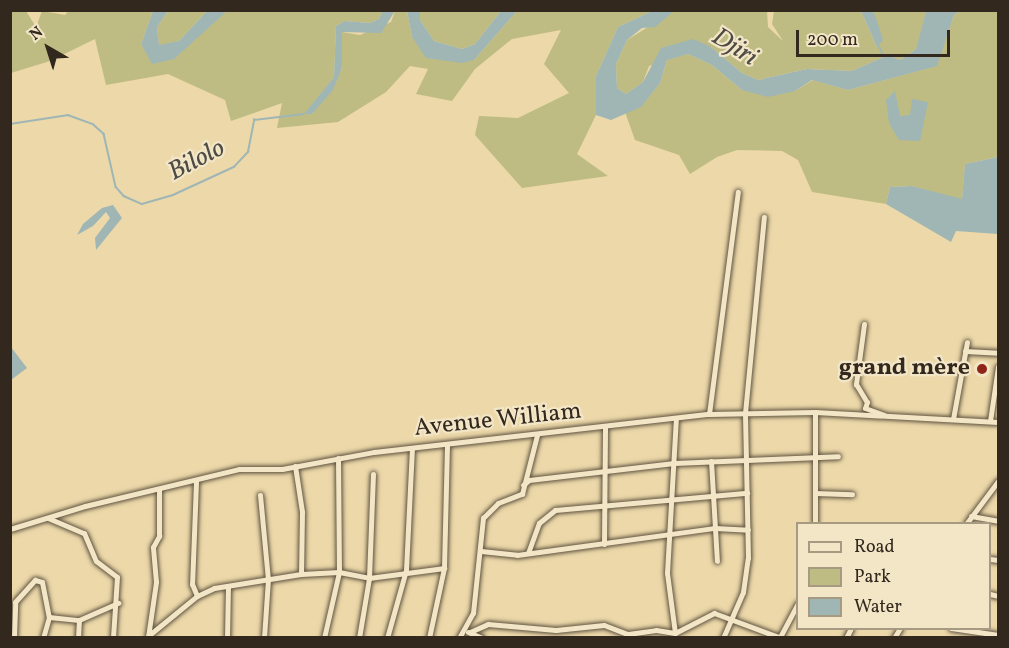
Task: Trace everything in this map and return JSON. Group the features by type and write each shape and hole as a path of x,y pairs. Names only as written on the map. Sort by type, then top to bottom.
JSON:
{"street":[{"path":"709,414 738,192"},
{"path":"723,638 732,620 747,574 745,413 764,217"},
{"path":"864,324 856,384 867,402 865,408 888,416"},
{"path":"953,419 967,342"},
{"path":"965,351 999,353"},
{"path":"990,421 999,367"},
{"path":"815,412 815,522"},
{"name":"Avenue William","path":"10,529 238,470 296,466 412,448 605,428 709,414 815,412 999,422"},
{"path":"676,419 672,535 667,573 679,634"},
{"path":"604,544 605,428"},
{"path":"461,635 473,613 483,518 498,503 521,495 533,461 537,435"},
{"path":"429,638 444,568 447,445"},
{"path":"387,638 406,570 412,448"},
{"path":"523,485 529,480 674,463 838,456"},
{"path":"324,638 339,572 338,458"},
{"path":"711,461 717,561"},
{"path":"296,466 302,512 301,574"},
{"path":"359,638 369,578 373,474"},
{"path":"967,522 999,480"},
{"path":"196,482 192,584 197,596"},
{"path":"148,637 156,582 153,547 159,536 159,490"},
{"path":"528,554 546,515 555,510 747,493"},
{"path":"815,493 852,494"},
{"path":"260,495 268,579 264,638"},
{"path":"971,516 999,521"},
{"path":"46,518 84,533 96,561 117,577 118,603 113,638"},
{"path":"481,551 528,554 714,528 748,530"},
{"path":"148,637 197,596 228,586 301,574 339,572 369,578 406,570 444,568"},
{"path":"14,638 15,602 35,580 42,582 49,617 43,638"},
{"path":"227,638 228,586"},
{"path":"49,617 79,620 118,603"},
{"path":"461,635 488,624 556,630 604,625 628,634 643,635 656,630 679,634 709,614 780,637 796,607"},
{"path":"78,638 79,620"},
{"path":"965,630 999,635"},
{"path":"470,632 482,638"}],"green space":[{"path":"69,10 153,11 141,44 153,64 227,11 383,11 379,19 370,23 345,21 336,26 334,77 305,114 312,114 342,68 342,32 360,35 391,22 395,11 407,11 412,37 474,60 517,11 652,11 618,27 596,76 596,115 577,154 608,176 522,188 475,135 479,116 518,118 569,93 544,64 561,30 512,39 475,69 452,101 416,94 428,69 410,66 386,92 338,122 277,128 282,103 231,121 225,100 168,74 106,85 95,39 50,61 11,73 11,11 26,11 36,27 42,11 65,15"},
{"path":"168,11 207,11 179,41 159,46 157,27"},
{"path":"420,11 501,11 475,44 462,49 434,41 420,20"},
{"path":"674,11 767,11 768,27 783,41 772,24 774,11 861,11 877,47 872,11 929,11 916,49 900,60 888,55 852,71 807,69 758,80 742,73 711,47 649,66 643,82 626,94 617,88 616,64 627,40"},
{"path":"960,11 998,11 998,157 965,164 962,200 912,186 890,187 886,204 812,192 798,160 782,151 737,150 717,157 690,174 679,155 635,140 625,112 641,106 660,83 667,60 688,54 712,65 742,90 795,91 813,80 848,90 936,66 954,15"}],"water":[{"path":"383,10 395,11 381,33 342,32 342,67 333,90 312,114 304,114 334,77 336,26 345,21 370,23 379,19"},
{"path":"153,11 168,11 157,27 159,45 179,41 207,11 227,11 174,59 152,64 141,44"},
{"path":"407,11 420,11 420,20 434,41 462,49 475,44 501,11 517,11 474,60 462,63 426,58 412,37"},
{"path":"652,11 674,11 655,27 642,28 627,40 616,64 617,88 626,94 643,82 661,48 693,39 711,47 742,73 758,80 807,69 852,71 888,55 900,60 916,49 926,12 960,11 954,15 937,66 848,90 812,80 795,91 768,97 742,90 712,65 688,54 667,60 660,83 641,107 611,120 596,115 596,76 618,27"},
{"path":"861,11 872,11 875,15 883,40 877,47"},
{"path":"895,91 900,116 910,115 912,99 928,102 920,141 899,140 889,123 886,100"},
{"path":"998,157 998,234 956,231 951,242 886,204 890,187 912,186 962,199 965,164"},
{"path":"113,205 122,218 96,250 95,238 110,218 106,212 93,226 77,235 83,224 102,208"},
{"path":"11,347 27,368 10,380"}],"waterway":[{"path":"878,44 884,56"},
{"name":"Bilolo","path":"10,124 68,115 93,124 104,134 116,187 124,196 142,204 173,195 234,167 248,152 254,120 304,114"}],"place":[{"name":"grand mère","path":"982,369"}],"water label":[{"name":"Djiri","path":"734,48"}]}
